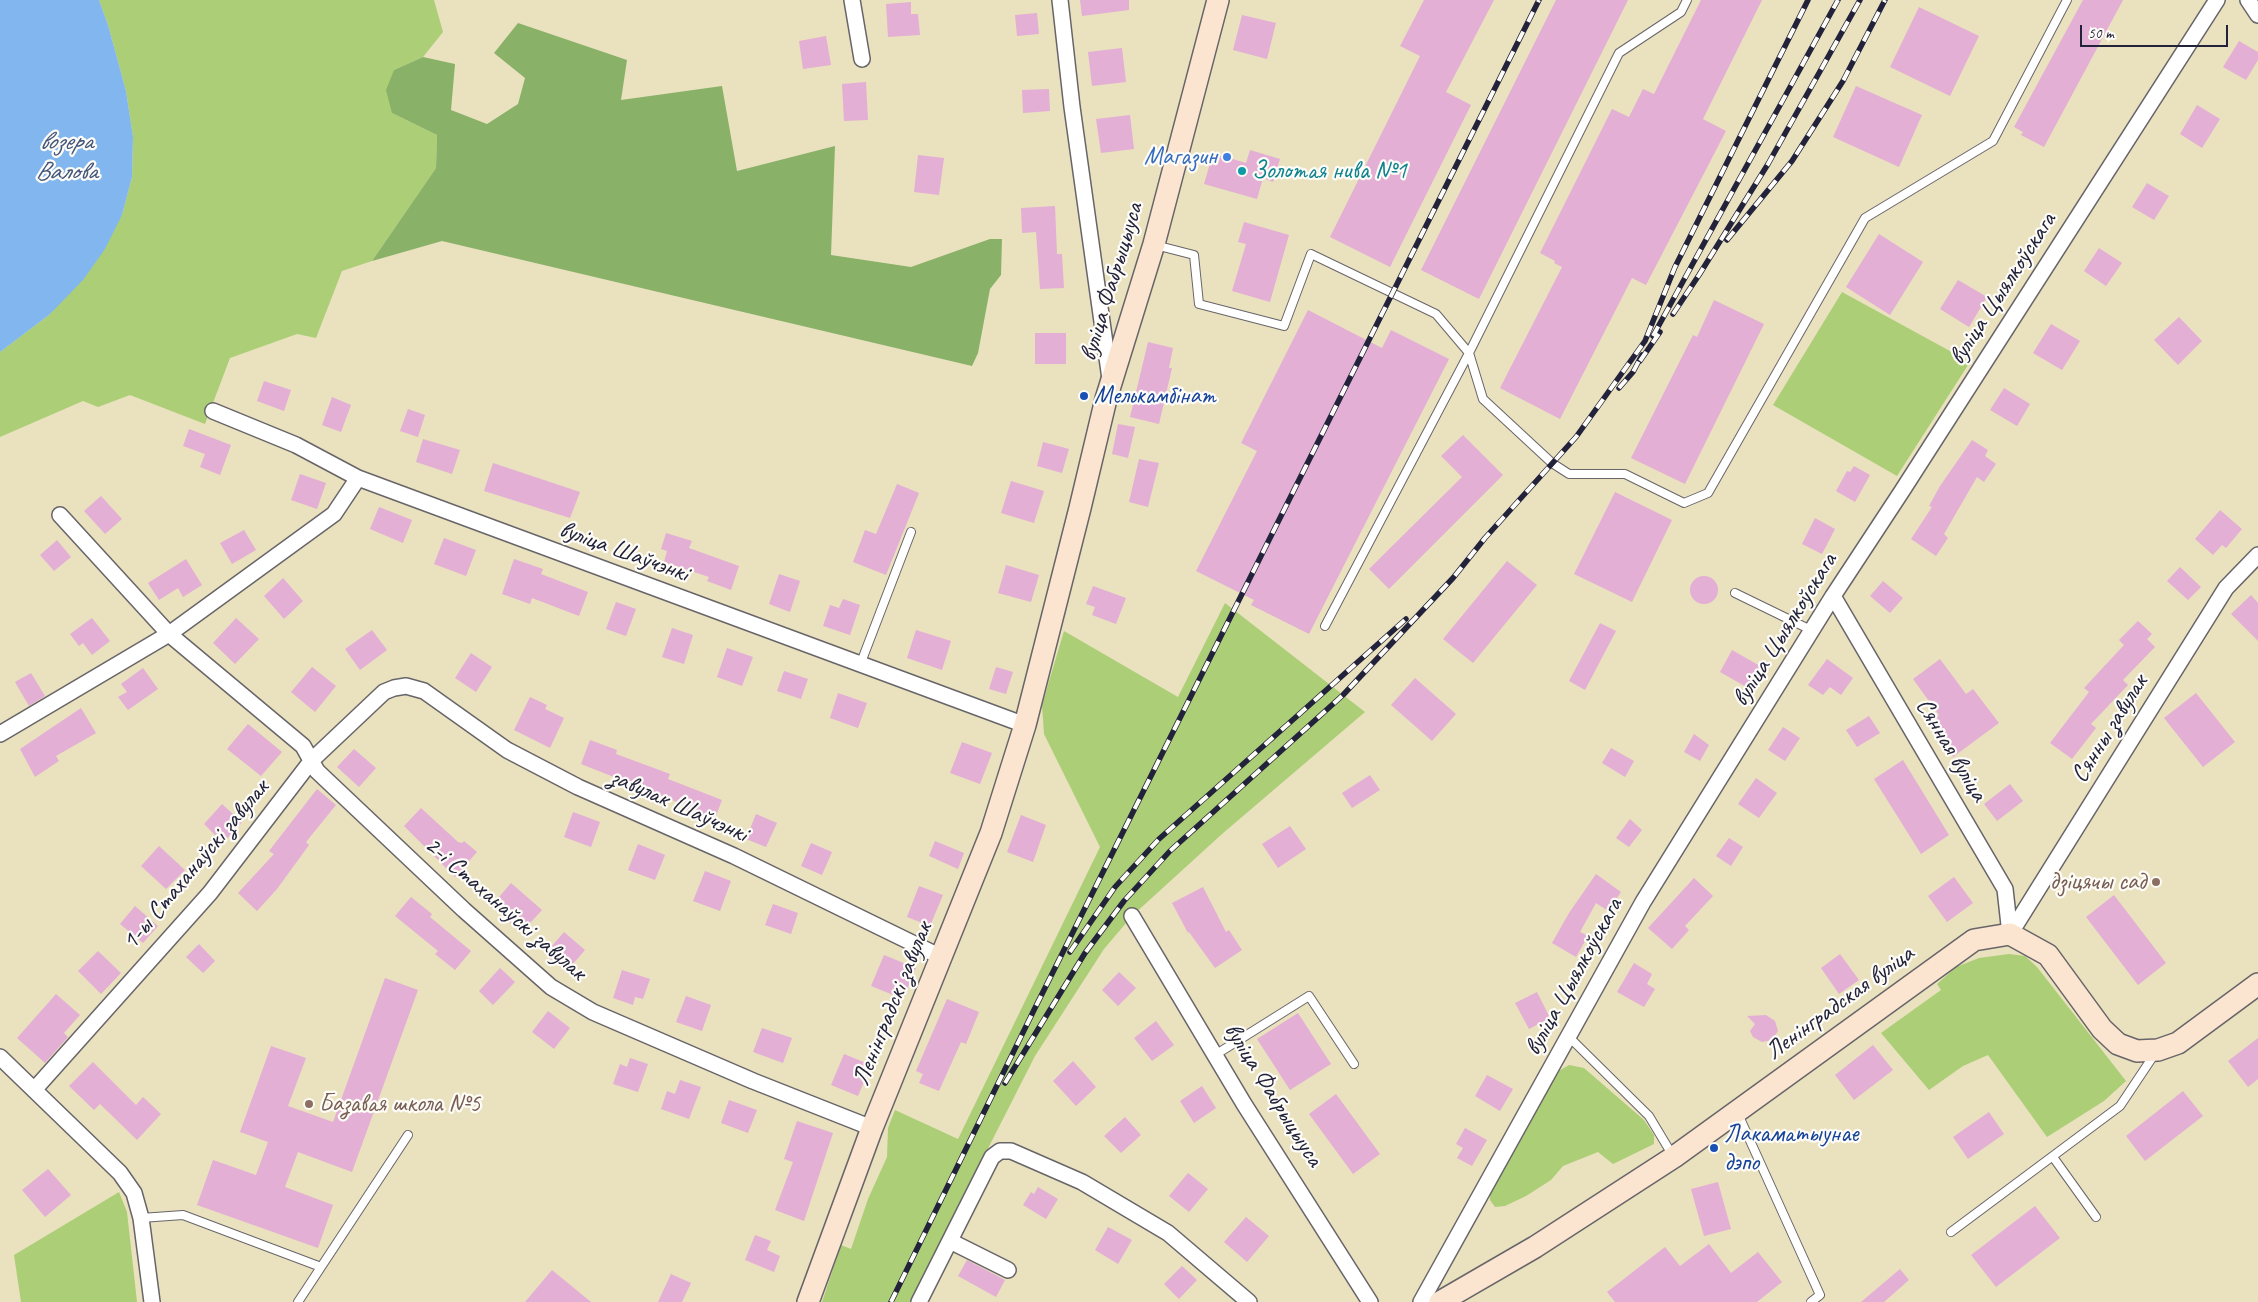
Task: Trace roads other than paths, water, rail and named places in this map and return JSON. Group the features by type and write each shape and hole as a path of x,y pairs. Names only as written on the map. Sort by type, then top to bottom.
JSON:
{"street":[{"path":"852,0 862,59"},
{"path":"1060,0 1072,107 1110,383"},
{"name":"вуліца Фабрыцыуса","path":"1025,726 1110,383 1154,244 1218,0"},
{"name":"вуліца Цыялкоўскага","path":"1421,1302 1643,902 1832,596 1902,491 2217,0"},
{"path":"2248,0 2258,15"},
{"name":"вуліца Шаўчэнкі","path":"213,410 296,445 358,478 1025,726"},
{"path":"0,734 169,634 334,514 358,478"},
{"name":"2-і Стаханаўскі завулак","path":"60,515 169,634 303,746 317,771 464,910 551,987 593,1012 753,1081 872,1128"},
{"name":"Сянны завулак","path":"2010,934 2226,588 2258,555"},
{"name":"Сянная вуліца","path":"1832,596 2005,889 2010,934"},
{"name":"1-ы Стаханаўскі завулак","path":"34,1090 210,893 312,760 384,692 406,686"},
{"name":"завулак Шаўчэнкі","path":"406,686 424,691 507,750 578,787 734,856 941,957"},
{"name":"Ленінградскі завулак","path":"808,1302 872,1128 991,833 1025,726"},
{"name":"вуліца Фабрыцыуса","path":"1132,916 1215,1055 1370,1302"},
{"path":"2010,934 2048,955 2102,1029 2118,1044 2137,1051 2158,1050 2178,1043 2258,984"},
{"name":"Ленінградская вуліца","path":"1440,1302 1535,1247 1674,1157 1974,940 2010,934"},
{"path":"0,1057 120,1173 134,1193 141,1218 152,1302"},
{"path":"919,1302 992,1157 1000,1151 1012,1151 1082,1182 1168,1233 1249,1302"},
{"path":"950,1241 1008,1270"}],"lane":[{"path":"1325,626 1469,353 1619,54 1681,12 1687,0"},
{"path":"1154,244 1194,255 1199,304 1284,326 1311,254 1436,314 1469,353 1483,399 1552,463 1569,474 1625,474 1684,503 1708,493 1865,218 1993,142 2067,0"},
{"path":"860,666 912,532"},
{"path":"1735,593 1811,630"},
{"path":"1215,1055 1310,996 1354,1064"},
{"path":"1568,1036 1649,1116 1674,1157"},
{"path":"1951,1232 2120,1106 2158,1050"},
{"path":"1736,1111 1820,1295 1811,1302"},
{"path":"298,1302 408,1135"},
{"path":"2053,1157 2096,1217"},
{"path":"141,1218 183,1215 321,1267"}],"water":[{"name":"возера Валова","path":"0,0 99,0 108,25 126,91 133,137 132,177 122,215 105,249 83,280 49,315 0,352"}],"railway":[{"path":"891,1302 1034,1010 1539,0"},
{"path":"1005,1083 1085,953 1124,901 1170,851 1343,695 1453,578 1485,538 1576,437 1645,341 1675,267 1808,0"},
{"path":"1653,336 1838,0"},
{"path":"1673,314 1768,164 1860,0"},
{"path":"1727,240 1792,161 1843,81 1885,0"},
{"path":"1640,361 1660,332"},
{"path":"1619,388 1633,372 1642,355"},
{"path":"1070,952 1115,887 1159,839 1406,619"}],"place":[{"name":"Магазин","path":"1227,157"},
{"name":"Золотая нива №1","path":"1242,171"},
{"name":"Мелькамбінат","path":"1084,396"},
{"name":"дзіцячы сад","path":"2156,882"},
{"name":"Базавая школа №5","path":"309,1104"},
{"name":"Лакаматыунае дэпо","path":"1714,1148"}]}
